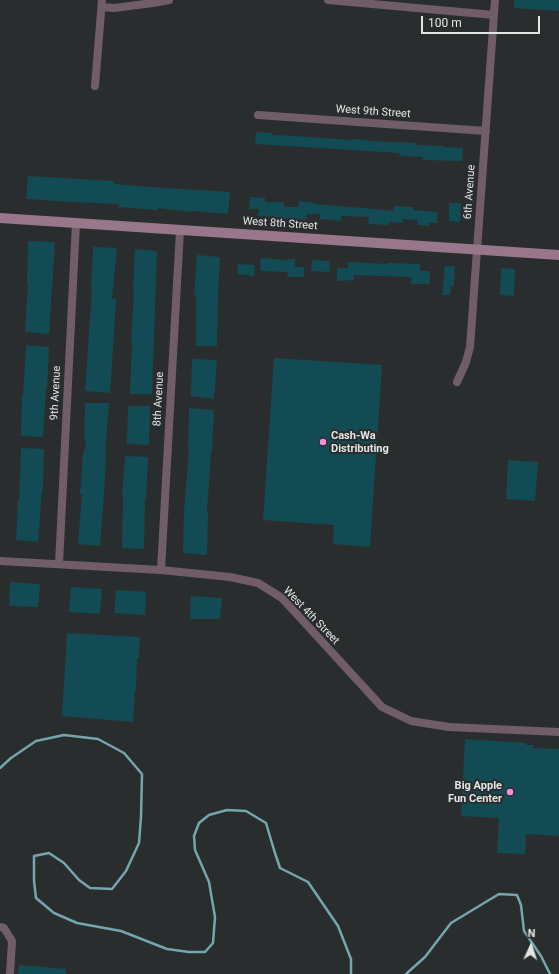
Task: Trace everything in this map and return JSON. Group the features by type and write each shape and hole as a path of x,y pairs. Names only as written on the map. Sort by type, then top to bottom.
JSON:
{"street":[{"path":"95,86 102,3 114,8 169,0"},
{"path":"328,0 494,15"},
{"name":"6th Avenue","path":"457,382 466,362 470,347 495,0"},
{"name":"West 9th Street","path":"258,115 486,132"},
{"name":"West 8th Street","path":"0,218 559,255"},
{"name":"9th Avenue","path":"59,564 76,223"},
{"name":"8th Avenue","path":"161,570 180,230"},
{"name":"West 4th Street","path":"0,561 161,570 230,577 258,583 282,598 382,707 411,721 449,727 559,732"},
{"path":"0,927 4,928 12,941 10,974"}],"building":[{"path":"514,0 559,0 559,11 514,8"},
{"path":"256,132 272,133 272,135 417,143 417,145 463,148 462,161 423,160 423,157 399,156 400,153 255,144"},
{"path":"28,176 114,181 114,184 230,192 228,214 158,208 158,210 118,207 119,204 26,199"},
{"path":"250,197 265,198 265,202 284,202 284,207 299,207 299,201 315,204 393,211 394,206 413,207 413,210 438,212 437,223 429,223 429,226 417,225 418,220 403,219 402,223 389,222 389,225 368,224 369,217 341,216 341,221 320,219 320,214 307,214 306,220 258,216 259,209 249,209"},
{"path":"449,203 461,203 460,222 449,221"},
{"path":"28,241 55,242 49,334 25,332 28,284"},
{"path":"93,247 117,248 112,299 116,299 110,393 85,391 92,289"},
{"path":"135,249 157,251 152,394 130,394"},
{"path":"197,255 220,257 217,346 196,346 196,295 194,295"},
{"path":"261,258 288,260 295,259 295,267 304,267 304,277 287,277 288,272 260,271"},
{"path":"312,260 330,261 329,272 311,271"},
{"path":"347,262 420,264 420,271 430,271 430,284 411,284 412,277 354,275 354,280 337,281 337,268 348,268"},
{"path":"238,264 255,265 254,276 237,274"},
{"path":"445,266 455,266 454,286 451,286 450,295 442,295"},
{"path":"501,268 515,269 514,296 500,295"},
{"path":"26,345 49,347 43,437 21,436"},
{"name":"Cash-Wa Distributing","path":"274,358 382,365 370,547 333,544 334,525 263,520"},
{"path":"192,359 217,360 214,399 191,396"},
{"path":"85,403 109,403 100,546 78,544 82,494 80,494 83,452 85,450 86,439 84,439"},
{"path":"128,406 150,406 149,445 127,444"},
{"path":"189,408 214,410 207,512 207,555 183,553 184,511 189,449"},
{"path":"21,448 44,449 43,490 38,542 16,540"},
{"path":"125,456 148,457 146,499 145,498 144,549 122,548 122,497"},
{"path":"508,460 538,462 535,501 506,499"},
{"path":"10,582 40,584 38,607 9,606"},
{"path":"71,587 102,589 100,614 69,612"},
{"path":"116,590 146,592 145,615 114,613"},
{"path":"191,596 222,598 220,619 190,619"},
{"path":"67,633 140,637 139,658 137,658 133,722 62,716"},
{"name":"Big Apple Fun Center","path":"465,739 526,743 526,745 534,745 534,748 559,749 559,836 526,834 525,854 497,853 499,818 461,816"},
{"path":"19,965 66,969 66,974 18,974"}],"waterway":[{"path":"0,768 11,758 36,741 64,735 98,739 124,753 142,774 139,843 126,871 112,889 90,888 79,880 64,863 49,853 34,856 36,898 54,913 77,923 121,931 167,949 189,952 205,952 213,943 215,917 209,882 195,850 194,836 199,823 209,815 227,810 246,811 266,823 280,868 308,882 338,926 351,959 351,974"},
{"path":"406,974 425,957 451,923 499,894 517,895 521,905 524,931 541,956 550,974"}],"place":[{"name":"Cash-Wa Distributing","path":"323,442"},
{"name":"Big Apple Fun Center","path":"510,792"}]}
